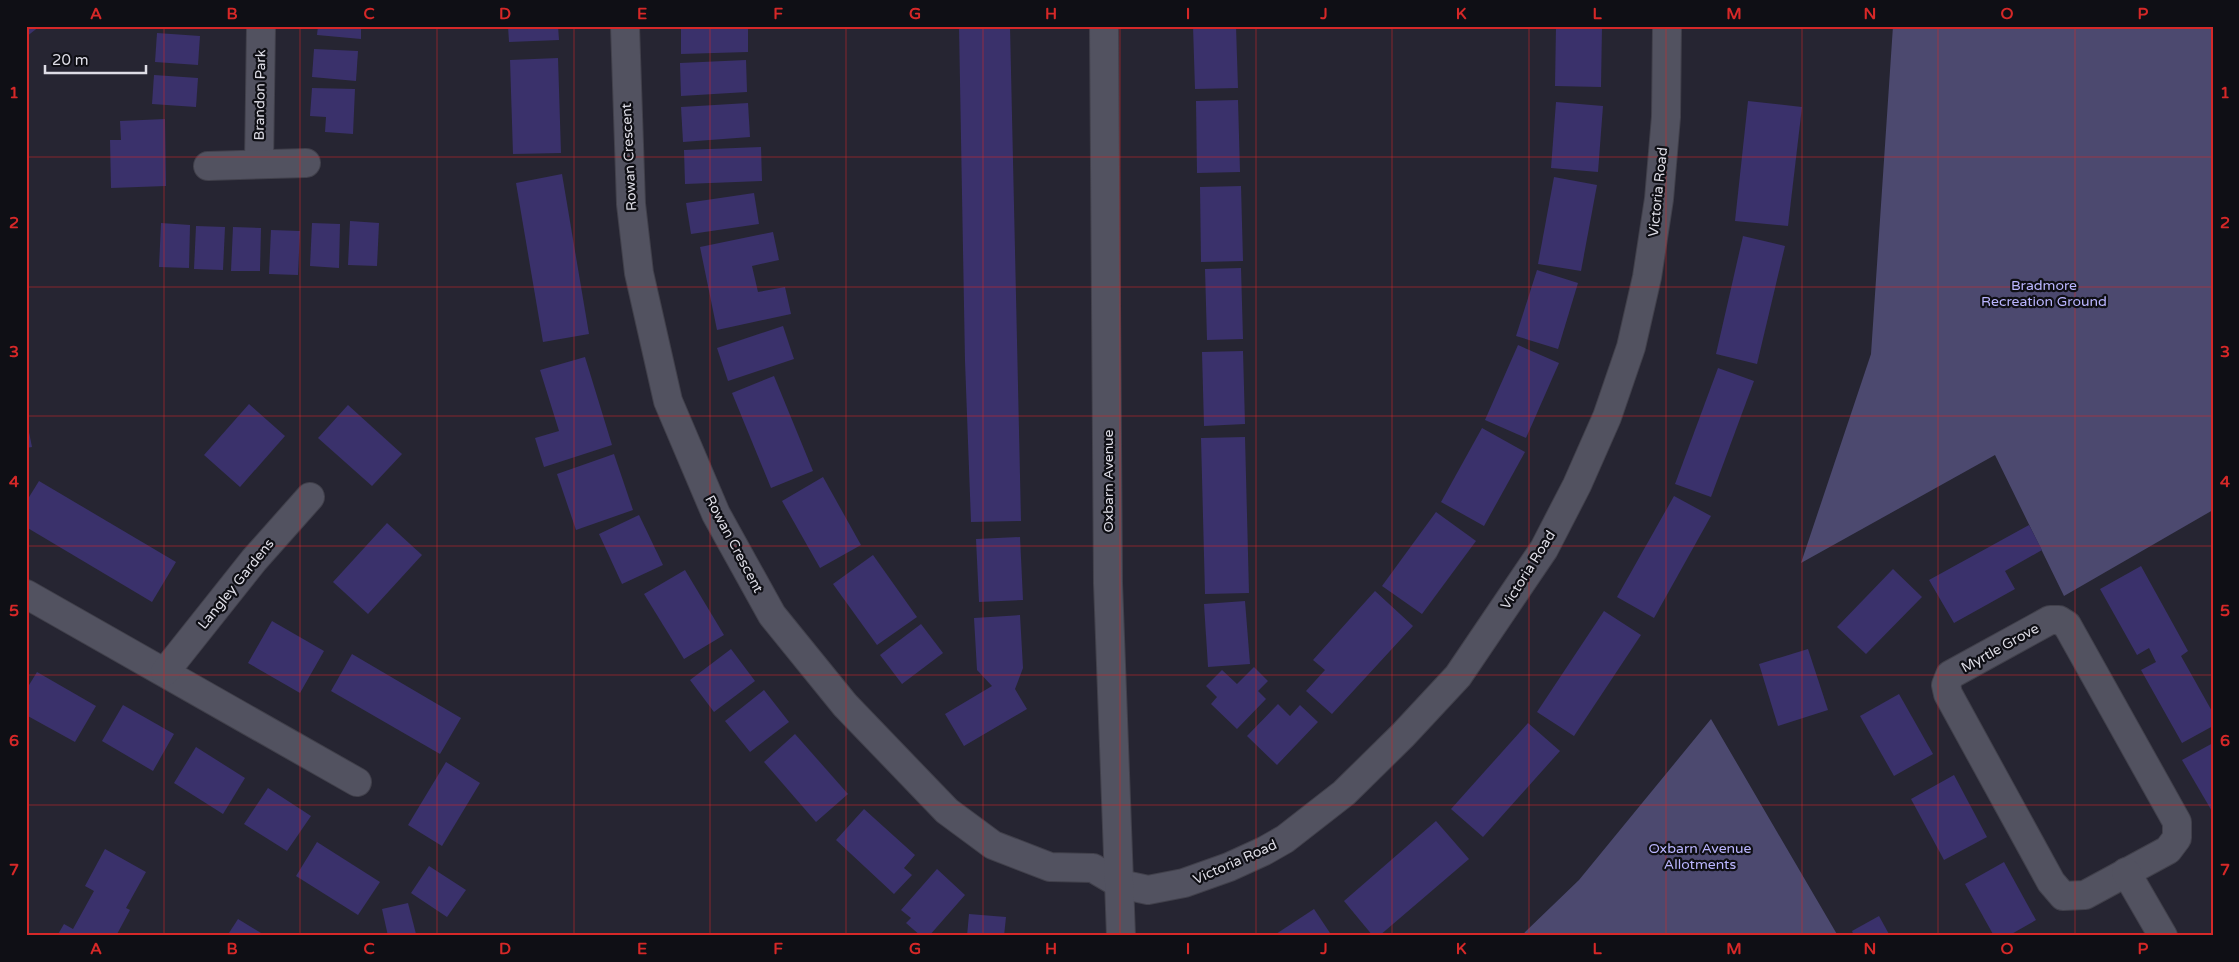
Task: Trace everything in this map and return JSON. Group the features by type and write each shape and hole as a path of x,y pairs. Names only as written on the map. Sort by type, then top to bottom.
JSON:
{"street":[{"name":"Brandon Park","path":"259,164 261,26"},
{"name":"Rowan Crescent","path":"624,26 631,204 638,273 668,401 716,514 772,615 845,705 947,811 993,845 1050,867 1093,868 1120,884"},
{"name":"Oxbarn Avenue","path":"1104,26 1108,583 1121,936"},
{"name":"Victoria Road","path":"1120,884 1148,890 1184,884 1238,863 1264,851 1292,833 1344,792 1403,735 1458,676 1544,549 1577,485 1607,418 1631,347 1648,277 1659,199 1666,117 1667,26"},
{"path":"208,166 306,163"},
{"name":"Langley Gardens","path":"165,672 254,560 310,497"},
{"path":"26,594 357,782"},
{"name":"Myrtle Grove","path":"2050,620 2059,620 2067,626 2177,822 2177,838 2168,850 2126,872 2085,895 2063,896 2051,882 1948,694 1946,685 1950,675 2050,620"},
{"path":"2126,872 2163,936"}],"green space":[{"name":"Bradmore Recreation Ground","path":"1893,26 2213,26 2213,510 2064,596 1995,455 1801,563 1871,354"},
{"name":"Oxbarn Avenue Allotments","path":"1711,719 1838,936 1521,936 1579,880"}],"building":[{"path":"26,26 40,26 26,37"},
{"path":"318,26 361,26 361,39 317,35"},
{"path":"508,26 558,26 559,40 509,42"},
{"path":"681,26 748,26 748,52 681,54"},
{"path":"959,26 1010,26 1021,521 971,522 965,361"},
{"path":"1193,26 1236,26 1238,88 1195,89"},
{"path":"1556,26 1602,26 1601,87 1555,86"},
{"path":"157,33 200,36 198,65 155,62"},
{"path":"314,49 358,51 356,81 312,77"},
{"path":"558,58 561,153 513,154 510,60"},
{"path":"746,60 747,92 681,96 680,63"},
{"path":"154,75 198,78 196,107 152,104"},
{"path":"312,88 355,89 353,134 325,132 326,117 310,116"},
{"path":"1238,100 1240,172 1197,173 1196,101"},
{"path":"1748,101 1802,107 1788,226 1735,221"},
{"path":"1556,102 1603,106 1598,172 1551,168"},
{"path":"748,103 750,137 683,142 681,107"},
{"path":"165,119 166,186 111,188 110,140 121,140 120,121"},
{"path":"761,147 762,181 685,184 684,150"},
{"path":"562,174 589,334 543,342 516,183"},
{"path":"1554,177 1597,185 1581,271 1538,264"},
{"path":"1241,186 1243,261 1201,262 1200,187"},
{"path":"754,193 759,224 691,234 686,203"},
{"path":"350,221 379,223 377,266 348,265"},
{"path":"161,223 190,225 189,268 159,267"},
{"path":"312,223 340,224 339,268 310,266"},
{"path":"196,226 225,227 223,270 194,269"},
{"path":"233,227 261,228 260,271 231,271"},
{"path":"271,230 300,231 298,275 269,274"},
{"path":"773,232 779,260 752,266 758,292 785,287 791,314 717,330 700,247"},
{"path":"1743,236 1785,246 1757,364 1716,354"},
{"path":"1241,268 1243,339 1207,340 1205,269"},
{"path":"1537,270 1578,283 1558,349 1516,336"},
{"path":"783,326 794,359 728,381 717,348"},
{"path":"1518,345 1559,363 1526,438 1485,420"},
{"path":"1243,351 1245,424 1204,426 1202,352"},
{"path":"585,357 612,445 544,467 535,438 559,431 540,370"},
{"path":"1718,368 1754,381 1711,497 1675,484"},
{"path":"774,376 813,471 771,488 732,393"},
{"path":"249,404 285,436 240,487 204,455"},
{"path":"348,405 402,454 372,486 318,438"},
{"path":"26,417 32,447 26,448"},
{"path":"1482,428 1525,452 1484,526 1441,502"},
{"path":"1245,437 1249,593 1205,594 1201,438"},
{"path":"614,454 633,510 576,530 557,474"},
{"path":"823,477 861,545 820,568 782,501"},
{"path":"39,481 176,562 152,602 26,527 26,502"},
{"path":"1674,496 1711,516 1654,618 1617,597"},
{"path":"1436,512 1476,541 1422,614 1382,586"},
{"path":"639,515 663,565 622,584 599,534"},
{"path":"387,523 422,555 368,614 333,582"},
{"path":"2029,525 2042,550 2005,571 2015,589 1954,623 1929,580"},
{"path":"1020,537 1023,600 979,602 976,539"},
{"path":"873,555 917,617 877,645 833,584"},
{"path":"2141,566 2188,651 2181,656 2213,713 2213,726 2182,743 2141,670 2156,662 2149,648 2137,655 2100,589"},
{"path":"1893,569 1922,597 1866,654 1837,627"},
{"path":"685,570 724,635 684,659 644,594"},
{"path":"1375,591 1413,626 1332,714 1306,691 1325,670 1313,660"},
{"path":"1245,601 1250,664 1208,667 1204,604"},
{"path":"1604,611 1641,635 1574,736 1537,712"},
{"path":"1020,615 1023,668 1015,689 1027,709 964,746 945,714 992,686 977,670 974,618"},
{"path":"272,621 324,651 300,693 248,663"},
{"path":"921,624 943,653 902,684 880,655"},
{"path":"731,649 755,681 714,712 690,680"},
{"path":"1808,649 1828,710 1778,726 1759,664"},
{"path":"352,654 461,718 440,754 331,691"},
{"path":"1254,667 1268,681 1258,691 1266,699 1237,729 1211,704 1217,697 1206,686 1222,670 1237,684"},
{"path":"37,672 96,706 75,742 26,715 26,690"},
{"path":"764,690 789,722 750,752 725,721"},
{"path":"1899,694 1933,754 1894,776 1860,716"},
{"path":"1278,704 1290,716 1300,705 1318,722 1277,765 1247,736"},
{"path":"123,705 174,734 153,771 102,741"},
{"path":"1528,723 1560,751 1483,837 1451,809"},
{"path":"795,734 848,794 816,822 764,762"},
{"path":"2213,743 2213,813 2182,760"},
{"path":"196,747 245,778 223,814 174,783"},
{"path":"446,762 480,783 442,846 408,825"},
{"path":"1954,775 1987,837 1944,860 1911,799"},
{"path":"268,788 311,816 287,851 244,824"},
{"path":"864,809 915,855 904,868 912,875 894,894 836,840"},
{"path":"1436,821 1469,859 1379,936 1373,936 1344,901"},
{"path":"317,842 380,882 358,915 296,876"},
{"path":"105,849 146,872 126,908 130,910 116,936 57,936 64,924 73,929 94,891 85,886"},
{"path":"2004,862 2036,920 2008,936 1994,936 1965,884"},
{"path":"429,866 466,890 447,917 411,893"},
{"path":"937,869 965,895 929,936 921,936 906,923 911,918 901,910"},
{"path":"408,903 416,934 388,936 382,909"},
{"path":"1314,909 1332,936 1273,936"},
{"path":"969,914 1006,917 1004,936 967,936"},
{"path":"1879,916 1890,936 1854,936 1852,931"},
{"path":"238,919 266,936 227,936"}]}
